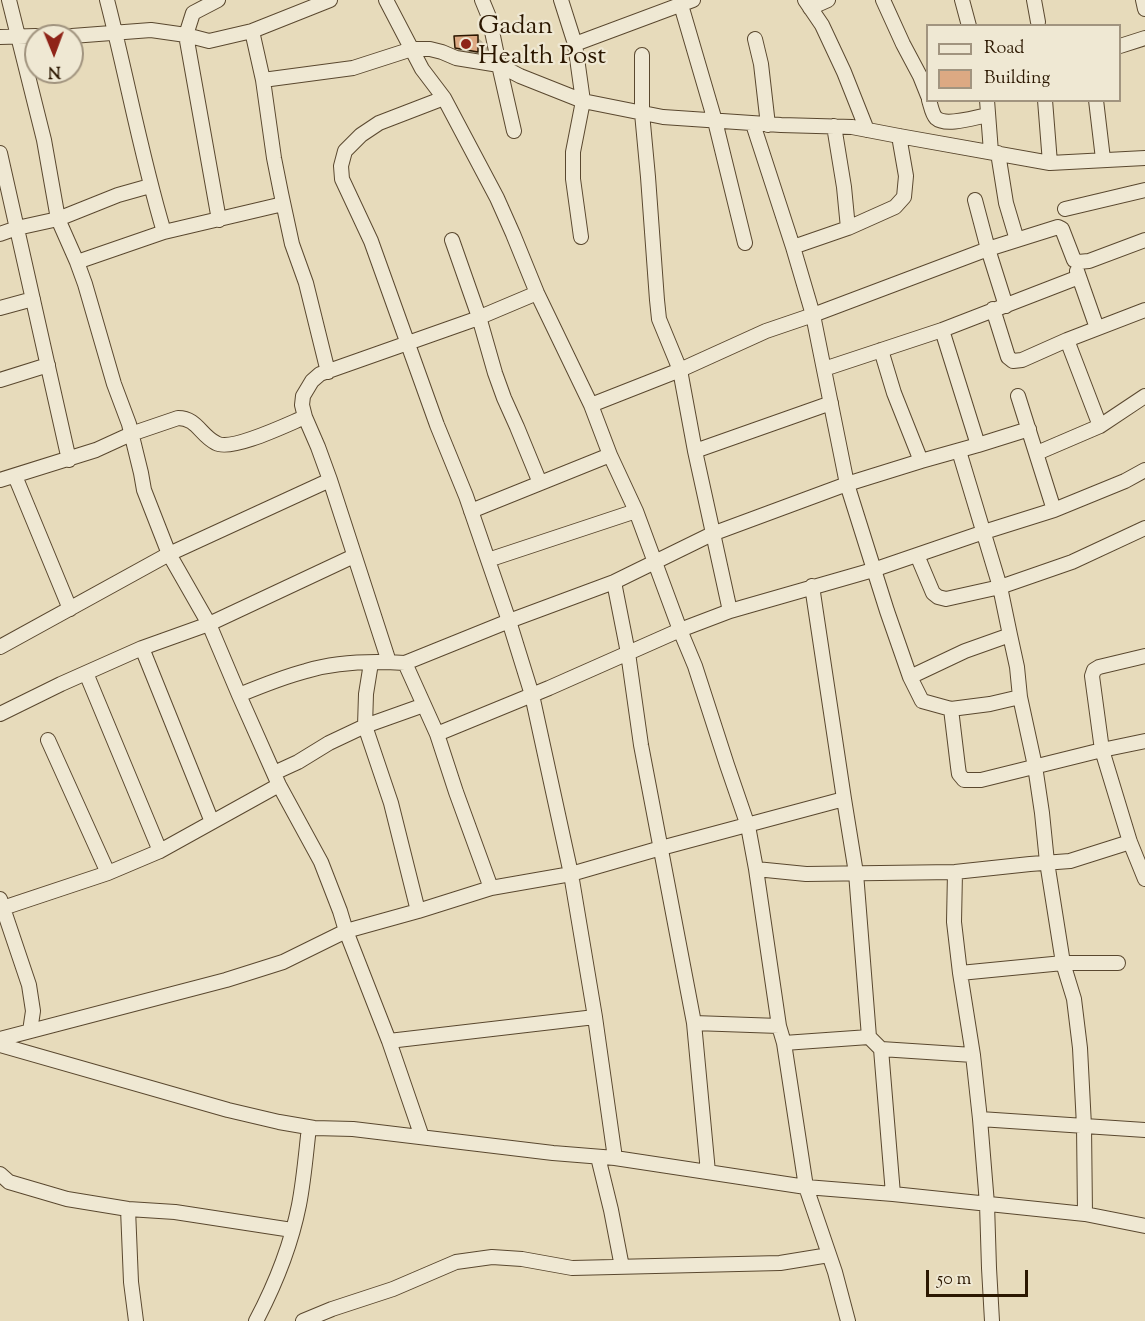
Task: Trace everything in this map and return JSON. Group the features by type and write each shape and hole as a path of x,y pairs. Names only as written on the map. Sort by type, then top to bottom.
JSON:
{"street":[{"path":"9,0 16,36 44,140 58,219 77,262 131,434 144,490 170,554 209,624 276,779 321,862 389,1041 422,1137"},
{"path":"107,0 150,186 164,232"},
{"path":"218,0 193,13 186,35 219,220"},
{"path":"84,35 151,30 209,40 252,31 330,0"},
{"path":"386,0 422,69 444,98 497,198 537,293 591,405 610,455 636,511 695,666 748,826 806,1187 829,1254 848,1321"},
{"path":"482,0 489,17 514,131"},
{"path":"561,0 575,44 582,101 573,152 573,179 581,237"},
{"path":"828,0 807,4 822,25 867,130"},
{"path":"883,0 926,93"},
{"path":"962,0 968,24"},
{"path":"1034,0 1038,22"},
{"path":"1143,0 1145,9"},
{"path":"575,44 687,2 745,243"},
{"path":"252,31 263,80 283,204 328,372"},
{"path":"0,37 24,36"},
{"path":"1121,45 1145,38"},
{"path":"755,39 761,64 768,124"},
{"path":"263,80 353,68 412,49 429,49 456,58 499,65 582,101 663,117 753,124 852,127 1050,163 1145,158"},
{"path":"642,55 642,113 658,309 680,370 729,611"},
{"path":"444,98 379,123 361,135 345,151 341,166 342,179 371,242 436,425 471,511 509,621 531,695 571,874 595,1017 615,1158"},
{"path":"930,102 935,117 952,122 987,108 994,153 1017,240"},
{"path":"1045,102 1050,163"},
{"path":"1096,102 1102,159"},
{"path":"753,124 813,315 847,484 873,570 910,677 922,701 951,709 1020,698"},
{"path":"834,126 848,228"},
{"path":"793,247 848,228 896,207 904,197 906,176 899,136"},
{"path":"0,153 69,459"},
{"path":"0,234 58,219 118,195 150,186"},
{"path":"1065,209 1145,190"},
{"path":"975,200 988,249 1008,357 1013,361 1022,360 1145,310"},
{"path":"77,262 164,232 283,204"},
{"path":"591,405 680,370 766,331 988,249 1058,227 1062,229 1074,260 1097,328"},
{"path":"452,240 501,390 540,483"},
{"path":"1074,260 1089,261 1145,240"},
{"path":"824,369 942,330 1080,277"},
{"path":"389,662 330,480 305,417 302,405 306,388 320,375 479,317 537,293"},
{"path":"0,308 33,299"},
{"path":"942,330 978,446"},
{"path":"1067,340 1100,426"},
{"path":"881,350 894,393 921,461"},
{"path":"0,380 48,365"},
{"path":"1018,396 1054,510"},
{"path":"1037,453 1100,426 1145,396"},
{"path":"695,451 831,403"},
{"path":"0,480 96,450 131,434 178,418 193,421 214,442 227,446 305,417"},
{"path":"239,695 308,670 371,663 405,663 614,582 712,534 847,484 1029,429"},
{"path":"959,451 1000,587 1017,667 1020,698 1035,766 1063,963 1074,999 1080,1048 1084,1126 1085,1214"},
{"path":"471,511 610,455"},
{"path":"436,734 729,611 873,570 1054,510 1125,481 1145,470"},
{"path":"15,476 70,609"},
{"path":"0,647 170,554 330,480"},
{"path":"488,560 636,511"},
{"path":"917,555 933,593 946,599 1000,587 1072,562 1145,528"},
{"path":"0,714 142,648 209,624 354,556"},
{"path":"614,582 628,653 641,745 694,1023 708,1172"},
{"path":"812,586 856,873 869,1037 881,1049 893,1194"},
{"path":"910,677 965,651 1010,635"},
{"path":"142,648 212,822"},
{"path":"1145,656 1099,667 1094,670 1092,676 1102,750 1130,842 1145,879"},
{"path":"371,663 366,694 365,726 391,803 418,911"},
{"path":"405,663 436,734 491,888"},
{"path":"86,673 160,851"},
{"path":"30,1031 33,1011 29,985 1,905 108,873 160,851 212,822 329,743 365,726 424,705"},
{"path":"951,709 957,767 964,780 981,780 1145,741"},
{"path":"48,740 108,873"},
{"path":"0,1039 226,980 283,962 346,931 491,888 571,874 844,799"},
{"path":"756,869 806,874 955,872 1070,861 1130,842"},
{"path":"955,872 954,922 980,1119 987,1204 992,1321"},
{"path":"960,974 1063,963 1118,963"},
{"path":"389,1041 595,1017"},
{"path":"694,1023 779,1026"},
{"path":"784,1043 869,1037"},
{"path":"0,1045 228,1110 309,1127 353,1129 553,1153 615,1158 806,1187 1085,1214 1145,1226"},
{"path":"881,1049 973,1055"},
{"path":"980,1119 1145,1130"},
{"path":"256,1321 286,1254 299,1205 309,1127"},
{"path":"598,1157 622,1267"},
{"path":"3,1180 67,1199 128,1209 175,1212 292,1230"},
{"path":"128,1209 131,1282 136,1321"},
{"path":"303,1321 393,1289 456,1262 492,1257 522,1259 572,1269 780,1263 829,1254"}],"building":[{"name":"Gadan Health Post","path":"478,35 478,52 455,48 454,36"}],"place":[{"name":"Gadan Health Post","path":"466,44"}]}
